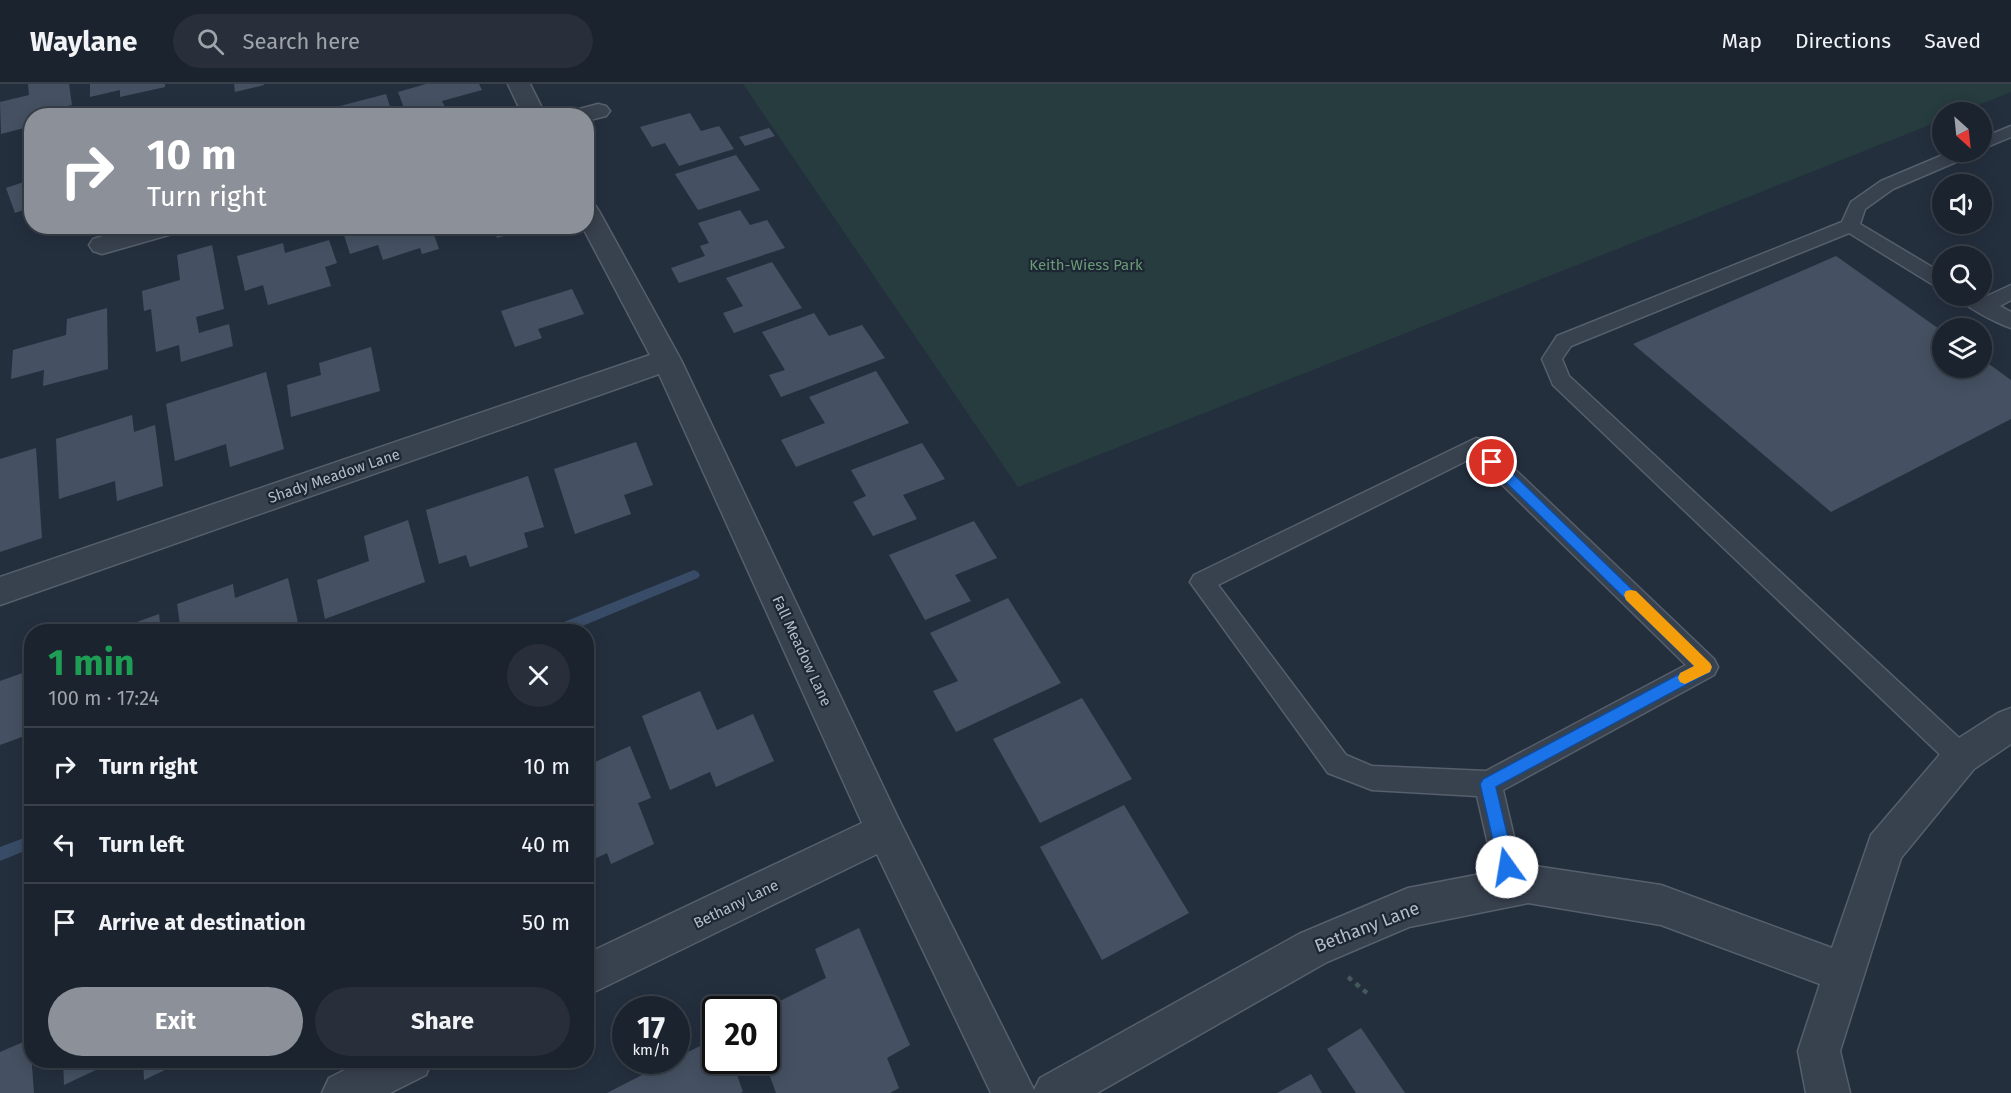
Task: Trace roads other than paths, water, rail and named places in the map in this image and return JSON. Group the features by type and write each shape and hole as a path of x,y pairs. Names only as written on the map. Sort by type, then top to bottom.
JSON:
{"street":[{"path":"519,84 531,108"},
{"name":"Fall Meadow Lane","path":"594,226 667,360 885,831 1014,1093"},
{"path":"102,245 141,234"},
{"name":"Shady Meadow Lane","path":"0,591 667,360"},
{"path":"1828,1093 1820,1050 1884,848 1960,757 2011,723"},
{"name":"Bethany Lane","path":"594,972 885,831"},
{"name":"Bethany Lane","path":"1055,1093 1313,948 1408,908 1528,885 1661,905 1845,972"},
{"path":"344,1093 395,1068"}],"lane":[{"path":"1992,140 2011,131"},
{"path":"1941,162 1887,185 1857,206 1850,226 1564,341 1552,359 1560,380 1960,757"},
{"path":"1850,226 1932,275"},
{"path":"1992,297 2011,292"},
{"path":"1985,306 2011,321"},
{"path":"1476,446 1705,667 1488,784 1372,778 1337,764 1202,582 1476,446"},
{"path":"1488,784 1512,888"}],"waterway":[{"path":"573,624 694,575"},
{"path":"0,854 24,844"}],"park label":[{"name":"Keith-Wiess Park","path":"1086,265"}]}
